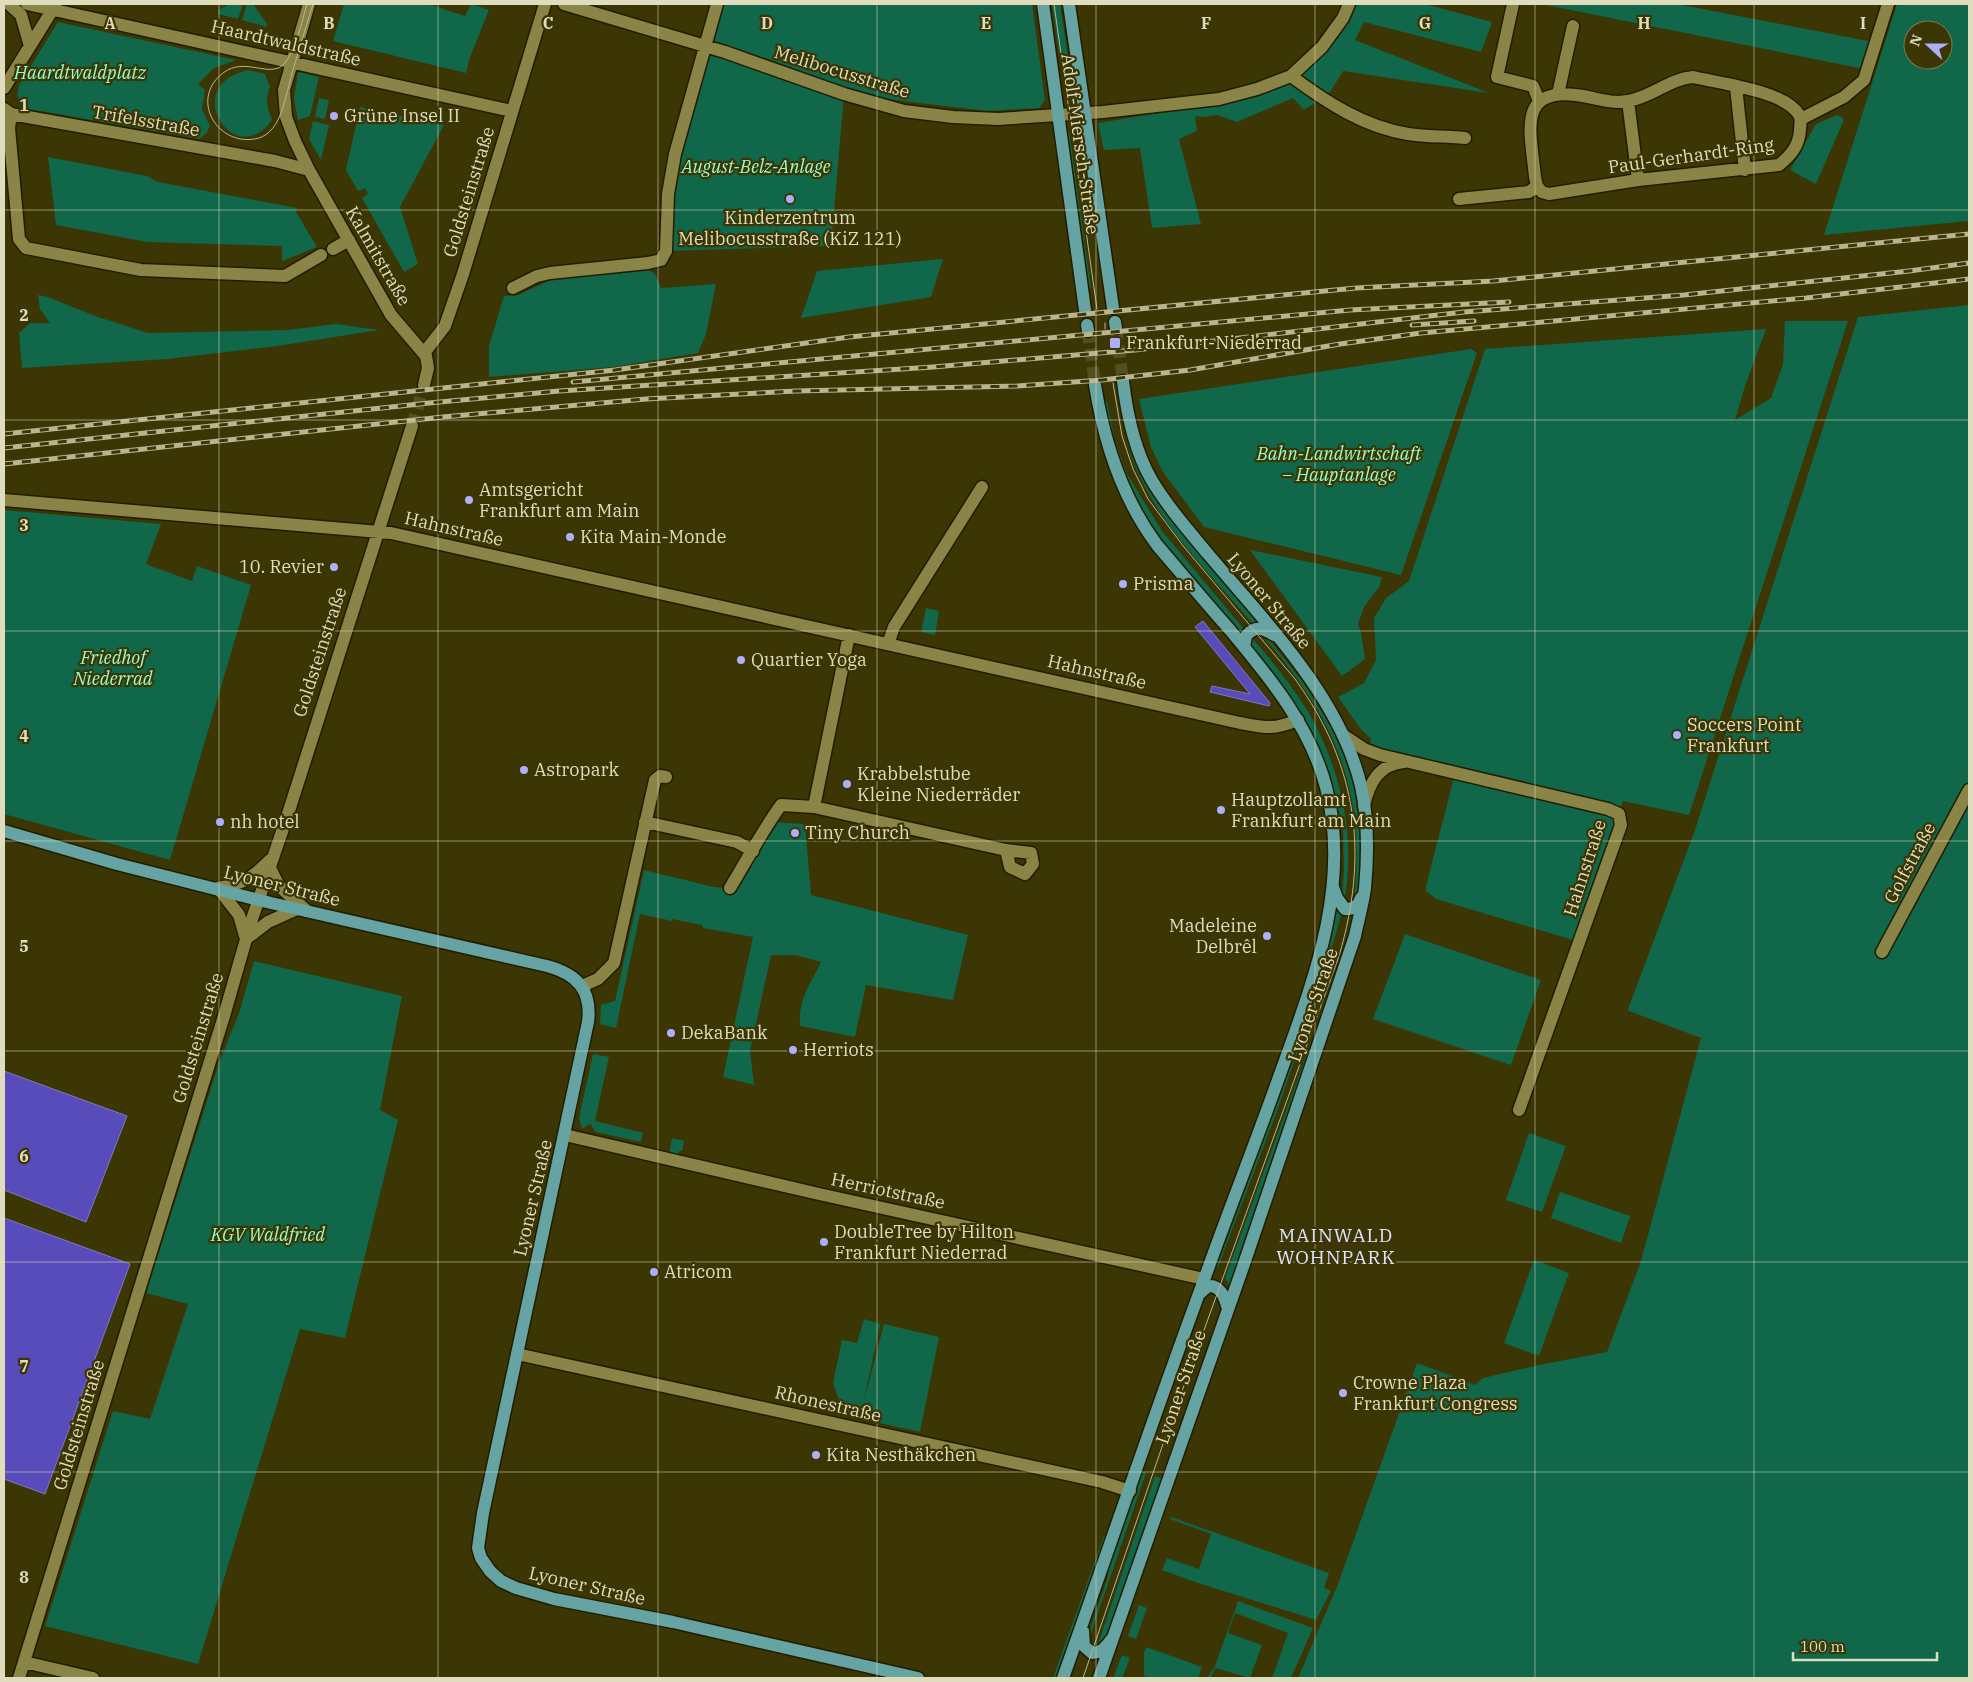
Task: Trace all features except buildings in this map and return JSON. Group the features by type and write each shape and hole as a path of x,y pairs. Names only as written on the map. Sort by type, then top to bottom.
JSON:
{"main road":[{"name":"Adolf-Miersch-Straße","path":"1043,4 1086,310"},
{"name":"Adolf-Miersch-Straße","path":"1069,4 1113,308"},
{"name":"Lyoner Straße","path":"1099,1678 1355,936 1364,890 1366,846 1364,806 1356,770 1343,735 1322,696 1308,675 1183,525 1151,479 1136,443 1123,381"},
{"name":"Lyoner Straße","path":"1063,1678 1204,1279 1247,1168 1310,990 1327,926 1332,882 1334,832 1326,787 1314,751 1284,697 1157,545 1135,512 1109,449 1099,413 1095,385"},
{"path":"1244,647 1246,636 1256,628 1266,630 1276,636"},
{"name":"Lyoner Straße","path":"4,831 117,864 218,888 258,900 547,966 558,969 582,986 588,998 590,1008 484,1513 478,1548 484,1565 501,1581 516,1588 554,1599 673,1622 918,1678"},
{"path":"1332,882 1337,898 1345,908 1351,909 1358,905 1364,890"},
{"path":"1199,1294 1208,1286 1214,1286 1224,1295 1228,1308"},
{"path":"1085,1616 1083,1642 1088,1651 1098,1653 1112,1638"}],"street":[{"path":"9,4 21,15 30,46"},
{"name":"Haardtwaldstraße","path":"27,4 54,7 512,111"},
{"path":"309,4 283,96 286,117 295,141 310,170"},
{"name":"Goldsteinstraße","path":"424,353 445,326 545,4"},
{"name":"Melibocusstraße","path":"564,4 705,46 844,94 904,111 980,120 1084,114 1218,99 1257,89 1291,76"},
{"path":"513,288 537,276 550,273 661,260 666,251 668,194 675,154 717,4"},
{"path":"1349,4 1343,18 1322,47 1291,76 1326,102 1369,123 1407,134 1465,138"},
{"path":"1513,4 1497,76 1533,86 1539,101"},
{"path":"1459,199 1529,192 1537,186 1534,177 1530,120 1533,110 1539,101 1558,94 1572,94 1616,102 1628,101 1640,98 1680,78 1693,77 1774,96 1789,105 1799,114 1801,119 1844,97 1864,80 1887,4"},
{"path":"4,88 54,7"},
{"path":"1558,94 1574,26"},
{"path":"1736,87 1745,170"},
{"path":"1628,101 1638,180"},
{"path":"6,114 9,128 19,240 26,248 141,270 285,276 349,240"},
{"name":"Trifelsstraße","path":"6,114 275,161 310,170"},
{"name":"Paul-Gerhardt-Ring","path":"1537,186 1542,192 1550,194 1638,180 1780,165 1792,154 1800,141 1801,119"},
{"path":"275,161 288,156 292,151 295,141"},
{"name":"Kalmitstraße","path":"310,170 391,315 424,353"},
{"path":"424,353 428,365 424,385"},
{"name":"Goldsteinstraße","path":"19,1678 224,1016 258,900 272,862 412,426"},
{"path":"888,644 894,627 982,487"},
{"name":"Hahnstraße","path":"4,500 390,533 1266,728 1276,728 1298,720"},
{"path":"814,807 849,635"},
{"name":"Hahnstraße","path":"1343,735 1374,753 1608,809 1619,814 1621,825 1519,1110"},
{"name":"Hahnstraße","path":"1364,806 1369,786 1379,772 1394,764 1409,762"},
{"path":"582,986 598,979 614,963 655,780 660,776 666,778"},
{"name":"Golfstraße","path":"1882,952 1969,790"},
{"path":"730,888 753,851 764,828 781,805 814,807 1006,850"},
{"path":"645,822 737,842 753,851"},
{"path":"272,862 279,886 302,910 268,922 246,939 240,915 218,888 240,884 249,880 272,862"},
{"name":"Herriotstraße","path":"565,1134 825,1195 1204,1279"},
{"name":"Rhonestraße","path":"517,1354 1102,1482 1130,1491"},
{"path":"24,1662 93,1678"}],"green space":[{"path":"230,4 243,4 238,19 218,14 218,10"},
{"path":"247,4 253,4 267,24 267,27 242,20"},
{"path":"344,4 428,4 465,16 471,4 489,10 470,57 466,73 333,41"},
{"name":"August-Belz-Anlage","path":"720,4 1032,4 1045,100 1039,108 987,111 844,94 831,246 666,251 675,154"},
{"path":"1052,4 1060,4 1074,96 1066,97"},
{"path":"1351,4 1425,4 1492,22 1481,52 1364,22 1355,40 1489,93 1343,71 1330,92 1304,110 1293,98 1237,122 1217,115 1195,116 1197,131 1179,139 1201,224 1152,228 1140,148 1104,150 1098,123 1220,103 1291,76"},
{"path":"1541,4 1677,4 1873,42 1864,69"},
{"path":"1897,4 1969,4 1969,221 1824,235"},
{"name":"Haardtwaldplatz","path":"58,22 236,60 214,68 198,84 205,90 202,109 210,126 206,134 199,139 29,109 21,103 17,95 19,85"},
{"path":"249,70 265,74 270,87 267,104 272,120 257,134 242,137 229,131 220,120 215,106 217,91 228,78"},
{"path":"298,72 319,77 310,116 298,120 294,99"},
{"path":"319,98 329,100 325,119 315,117"},
{"path":"360,107 444,125 400,207 418,264 404,272 362,198 368,194 365,188 358,191 346,170"},
{"path":"1837,115 1843,118 1843,122 1816,184 1790,170 1816,124"},
{"path":"313,121 329,125 321,160 309,139"},
{"path":"1069,131 1091,288 1087,289 1084,245 1067,132"},
{"path":"1080,131 1094,224 1107,283 1102,284"},
{"path":"48,157 147,176 158,182 297,208 296,212 317,247 282,261 282,246 147,242 56,225"},
{"path":"943,259 931,297 801,318 817,271"},
{"path":"649,270 655,274 661,288 716,284 706,334 698,353 613,367 489,377 489,346 504,296 518,295 553,279"},
{"path":"38,295 148,333 287,330 336,324 379,330 277,346 168,359 22,368 19,333 30,323 50,323 40,309"},
{"path":"1969,305 1969,1678 1298,1678 1338,1584 1417,1363 1475,1385 1483,1378 1607,1352 1641,1261 1701,1038 1628,1009 1695,830 1858,317"},
{"path":"1785,321 1848,321 1689,815 1623,801 1573,940 1436,899 1426,891 1426,886 1457,766 1370,745 1371,739 1360,728 1338,697 1364,683 1376,660 1374,618 1386,598 1409,581 1485,349 1766,329 1735,420 1771,398 1783,364"},
{"name":"Bahn-Landwirtschaft – Hauptanlage","path":"1471,349 1477,353 1401,575 1204,527 1163,472 1151,447 1139,399"},
{"path":"1123,398 1136,456 1264,627 1253,624 1205,570 1161,514 1138,473 1128,446 1119,399"},
{"path":"1107,401 1115,441 1127,474 1162,531 1243,628 1240,635 1170,553 1135,499 1120,463 1113,439 1103,402"},
{"name":"Friedhof Niederrad","path":"4,510 161,524 146,564 192,581 197,566 251,585 170,860 4,814"},
{"path":"1250,550 1382,577 1379,587 1364,607 1358,624 1365,659 1342,676"},
{"path":"926,608 939,611 935,635 921,632"},
{"path":"1261,634 1267,637 1303,682 1332,724 1352,771 1359,808 1362,850 1359,898 1354,903 1357,862 1355,824 1350,790 1340,757 1327,726 1309,696 1287,665"},
{"path":"1252,638 1301,700 1319,731 1329,754 1343,802 1347,827 1347,877 1344,901 1342,895 1344,870 1343,828 1316,744 1296,705 1251,647"},
{"path":"769,822 805,824 811,895 968,935 953,1000 866,985 855,1037 800,1026 803,1000 821,962 795,955 771,955 750,1051 754,1085 723,1077 753,937 703,928 702,925 640,914 616,1028 600,1024 601,1005 615,1001 644,870 714,887 736,889 751,866"},
{"path":"1335,906 1342,912 1324,975 1276,1114 1218,1267 1214,1266"},
{"path":"1352,913 1356,913 1350,937 1231,1287 1225,1278 1331,987 1347,937"},
{"path":"1405,934 1541,980 1511,1065 1373,1019"},
{"name":"KGV Waldfried","path":"254,961 402,996 380,1110 398,1120 345,1338 300,1329 198,1664 45,1626 113,1411 150,1419 188,1304 146,1293 219,1063 239,1013"},
{"path":"593,1054 609,1057 595,1121 643,1133 641,1142 596,1132 590,1124 582,1129 579,1118"},
{"path":"1529,1133 1566,1146 1542,1212 1506,1200"},
{"path":"672,1138 684,1141 682,1151 679,1151 677,1157 669,1155"},
{"path":"1560,1192 1630,1216 1621,1243 1551,1218"},
{"path":"1534,1260 1569,1273 1539,1356 1504,1343"},
{"path":"864,1319 880,1324 864,1401 884,1324 939,1337 920,1432 844,1415 833,1383 842,1340 857,1343"},
{"path":"1141,1471 1146,1473 1087,1645 1087,1638 1108,1577 1110,1560"},
{"path":"1155,1476 1163,1479 1104,1645 1096,1650"},
{"path":"1171,1517 1329,1573 1324,1588 1331,1591 1316,1620 1162,1570 1167,1558 1199,1569 1211,1534 1170,1519"},
{"path":"1104,1536 1107,1537 1057,1678 1053,1678"},
{"path":"1238,1601 1313,1628 1291,1678 1272,1678 1288,1633 1235,1613 1228,1633 1262,1645 1250,1678 1215,1668 1211,1678 1207,1678 1215,1666"},
{"path":"1139,1605 1147,1608 1136,1639 1128,1636"},
{"path":"1146,1647 1202,1667 1198,1678 1149,1678 1144,1676 1144,1653"},
{"path":"1122,1655 1130,1658 1122,1678 1113,1678"}],"shaded area":[{"path":"1203,621 1270,703 1269,706 1210,692 1212,686 1250,694 1195,627"},
{"path":"4,1071 127,1116 86,1222 4,1190"},
{"path":"4,1218 130,1264 45,1494 4,1479"}],"tunnel":[{"path":"1116,328 1123,381"},
{"path":"1088,331 1095,385"},
{"path":"412,426 424,385"}],"tram line":[{"path":"307,4 295,44 284,64 272,69 231,68 223,73 213,84 208,96 208,108 213,120 221,129 232,136 245,139 259,138 273,128 284,102 313,4"},
{"path":"1054,4 1097,309"},
{"path":"1105,323 1105,329"},
{"path":"1083,1678 1164,1441 1339,956 1354,882 1355,846 1352,812 1345,778 1333,745 1316,712 1295,679 1184,547 1148,499 1133,469 1122,436 1113,383"}],"railway":[{"path":"4,434 615,370 849,337 1356,288 1493,281 1969,234"},
{"path":"4,448 559,391 933,367 1135,350 1464,312 1684,295 1969,263"},
{"path":"4,464 443,417 646,399 796,391 1017,386 1102,380 1190,370 1340,344 1421,333 1806,298 1969,279"},
{"path":"573,382 1350,310 1509,302"},
{"path":"1412,325 1474,321"}],"place":[{"name":"Grüne Insel II","path":"334,116"},
{"name":"Kinderzentrum Melibocusstraße (KiZ 121)","path":"790,199"},
{"name":"Frankfurt-Niederrad","path":"1115,343"},
{"name":"Amtsgericht Frankfurt am Main","path":"469,500"},
{"name":"Kita Main-Monde","path":"570,537"},
{"name":"10. Revier","path":"334,567"},
{"name":"Prisma","path":"1123,584"},
{"name":"Quartier Yoga","path":"741,660"},
{"name":"Soccers Point Frankfurt","path":"1677,735"},
{"name":"Astropark","path":"524,770"},
{"name":"Krabbelstube Kleine Niederräder","path":"847,784"},
{"name":"Hauptzollamt Frankfurt am Main","path":"1221,810"},
{"name":"nh hotel","path":"220,822"},
{"name":"Tiny Church","path":"795,833"},
{"name":"Madeleine Delbrêl","path":"1267,936"},
{"name":"DekaBank","path":"671,1033"},
{"name":"Herriots","path":"793,1050"},
{"name":"DoubleTree by Hilton Frankfurt Niederrad","path":"824,1242"},
{"name":"Atricom","path":"654,1272"},
{"name":"Crowne Plaza Frankfurt Congress","path":"1343,1393"},
{"name":"Kita Nesthäkchen","path":"816,1455"}],"district":[{"name":"MAINWALD WOHNPARK","path":"1336,1246"}]}
